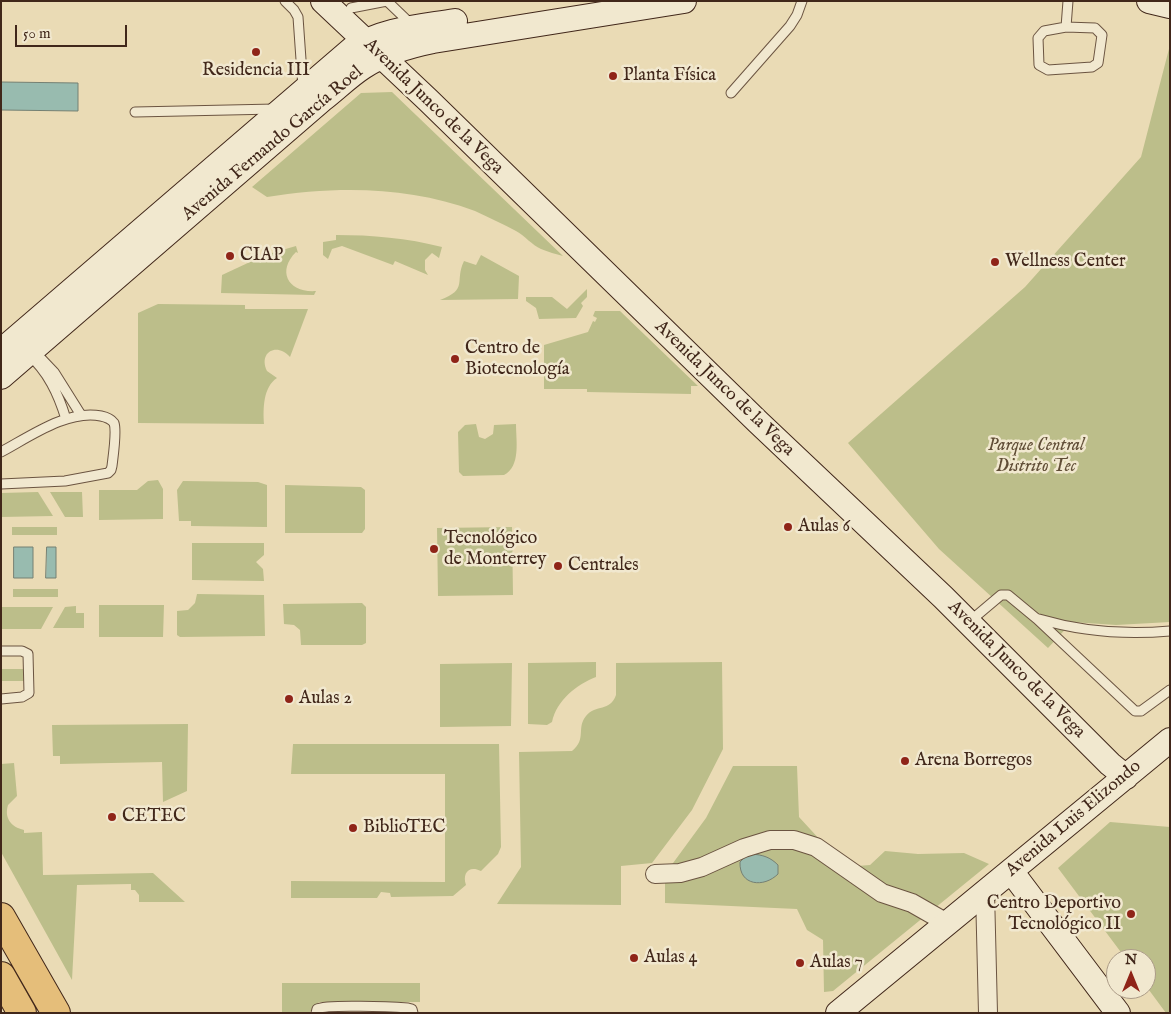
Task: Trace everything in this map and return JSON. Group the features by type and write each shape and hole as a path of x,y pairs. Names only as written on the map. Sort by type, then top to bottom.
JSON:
{"highway":[{"path":"1,917 56,1013"},
{"path":"1,976 22,1013"}],"street":[{"name":"Avenida Junco de la Vega","path":"323,1 380,46"},
{"name":"Avenida Fernando García Roel","path":"1,377 33,355 85,312 323,99 362,67 380,46 415,28 582,1"},
{"name":"Avenida Fernando García Roel","path":"1,351 352,49 433,41 684,1"},
{"path":"1149,1 1170,6"},
{"name":"Avenida Junco de la Vega","path":"347,4 380,46 428,100 687,353 972,619 1129,774"},
{"name":"Avenida Luis Elizondo","path":"838,1013 1170,740"},
{"path":"655,874 680,873 702,867 744,848 770,840 794,840 816,847 882,893 912,903 947,923"},
{"path":"1011,871 1118,1013"},
{"path":"985,892 988,1013"}],"lane":[{"path":"284,1 294,10 298,18 303,90"},
{"path":"347,4 387,1 415,28"},
{"path":"731,93 790,26 797,15 802,1"},
{"path":"1066,27 1068,1"},
{"path":"1066,27 1095,28 1102,35 1098,63 1092,67 1048,70 1039,65 1038,38 1044,31 1066,27"},
{"path":"135,112 280,109"},
{"path":"33,355 60,339"},
{"path":"33,355 54,372 80,415"},
{"path":"33,355 58,395 66,419"},
{"path":"1,452 66,419 80,415 103,416 113,422 115,430 112,466 109,472 65,481 1,484"},
{"path":"972,619 1001,595 1006,594 1037,619 1135,711 1141,712 1170,690"},
{"path":"1037,619 1066,627 1104,632 1143,633 1170,631"},
{"path":"1,651 22,651 28,654 30,693 22,697 1,699"},
{"path":"316,1013 317,1009 321,1007 354,1007 408,1008 412,1009 413,1013"}],"green space":[{"name":"Parque Central Distrito Tec","path":"1170,45 1170,622 1116,625 1072,622 1048,648 939,549 848,443 1025,287 1141,157"},
{"path":"392,92 563,256 541,249 516,231 475,211 424,197 372,190 346,190 293,193 267,197 252,187 361,93"},
{"path":"336,235 416,241 442,247 439,258 432,253 425,260 425,270 428,275 395,261 393,265 342,246 332,249 328,259 323,255 323,242 336,240"},
{"path":"296,246 298,253 296,252 287,267 286,274 288,280 299,289 316,291 314,295 220,293 222,275 265,255"},
{"path":"481,255 519,276 518,299 440,300 455,292 458,288 464,261 476,265"},
{"path":"587,289 587,297 581,303 583,306 576,318 539,319 536,308 526,301 526,297 552,297 567,309"},
{"path":"158,304 245,305 245,309 308,309 290,357 280,350 275,350 270,351 265,359 267,371 277,378 272,382 266,393 264,424 138,423 138,313"},
{"path":"595,311 620,311 698,386 691,386 691,394 587,392 587,389 544,389 544,345 588,332 593,321 595,322 597,318 593,316"},
{"path":"476,424 479,437 485,439 493,434 494,425 516,424 517,445 515,459 513,466 504,475 463,476 459,472 458,432 465,425"},
{"path":"158,480 163,489 163,519 99,520 99,490 137,490 148,481"},
{"path":"183,481 258,482 267,485 267,527 191,526 191,521 179,521 177,490"},
{"path":"285,485 361,487 365,490 365,529 362,533 285,533"},
{"path":"38,492 53,516 1,517 1,493"},
{"path":"50,492 82,492 83,517 65,517"},
{"path":"12,527 57,527 57,535 12,535"},
{"path":"512,527 513,595 438,596 437,528"},
{"path":"192,543 264,543 264,555 256,562 263,569 264,581 192,580"},
{"path":"13,589 58,589 58,597 13,597"},
{"path":"197,594 264,595 265,636 180,637 177,635 177,611 188,610 195,603"},
{"path":"362,603 366,607 366,643 362,645 301,645 300,630 294,625 284,624 283,604"},
{"path":"99,605 164,605 163,637 99,637"},
{"path":"76,606 76,613 84,613 84,628 53,628 65,607"},
{"path":"1,607 53,607 41,629 1,629"},
{"path":"596,662 596,677 581,684 568,694 558,707 552,722 547,725 528,724 528,663"},
{"path":"722,662 723,749 692,810 652,863 621,866 621,905 497,904 521,867 519,752 572,751 579,742 583,720 586,716 594,710 610,704 616,695 616,663"},
{"path":"512,663 511,726 440,727 440,664"},
{"path":"1,669 24,669 25,681 1,681"},
{"path":"188,724 187,791 163,802 162,762 60,764 60,756 53,756 52,725"},
{"path":"293,744 499,744 501,847 498,854 481,871 473,869 468,871 465,877 466,885 453,896 391,897 390,893 381,892 377,898 291,898 291,881 445,882 445,774 291,774"},
{"path":"14,763 17,796 8,805 8,818 15,827 24,830 24,833 42,832 43,875 153,873 185,902 139,902 139,895 135,890 131,890 131,884 77,885 72,980 1,852 1,764"},
{"path":"733,766 797,766 799,817 845,867 870,865 885,851 918,854 964,853 989,864 833,991 824,992 823,940 807,930 797,909 665,903 665,874 706,818"},
{"name":"Centro Deportivo Tecnológico II","path":"1110,822 1170,827 1170,1013 1166,1013 1156,999 1156,949 1119,949 1058,868"},
{"path":"282,983 420,983 420,1002 319,1002 309,1013 282,1013"}],"water":[{"path":"1,82 78,83 78,111 1,110"},
{"path":"14,547 33,547 33,578 14,578"},
{"path":"47,547 56,547 56,578 46,578"},
{"path":"752,854 766,857 775,862 778,865 778,874 760,883 748,880 741,870 740,862"}],"place":[{"name":"Residencia III","path":"256,52"},
{"name":"Planta Física","path":"613,76"},
{"name":"CIAP","path":"230,256"},
{"name":"Wellness Center","path":"995,262"},
{"name":"Centro de Biotecnología","path":"455,359"},
{"name":"Aulas 6","path":"788,527"},
{"name":"Tecnológico de Monterrey","path":"434,549"},
{"name":"Centrales","path":"558,566"},
{"name":"Aulas 2","path":"289,699"},
{"name":"Arena Borregos","path":"905,761"},
{"name":"CETEC","path":"112,817"},
{"name":"BiblioTEC","path":"353,828"},
{"name":"Centro Deportivo Tecnológico II","path":"1131,914"},
{"name":"Aulas 4","path":"634,958"},
{"name":"Aulas 7","path":"800,963"}]}
